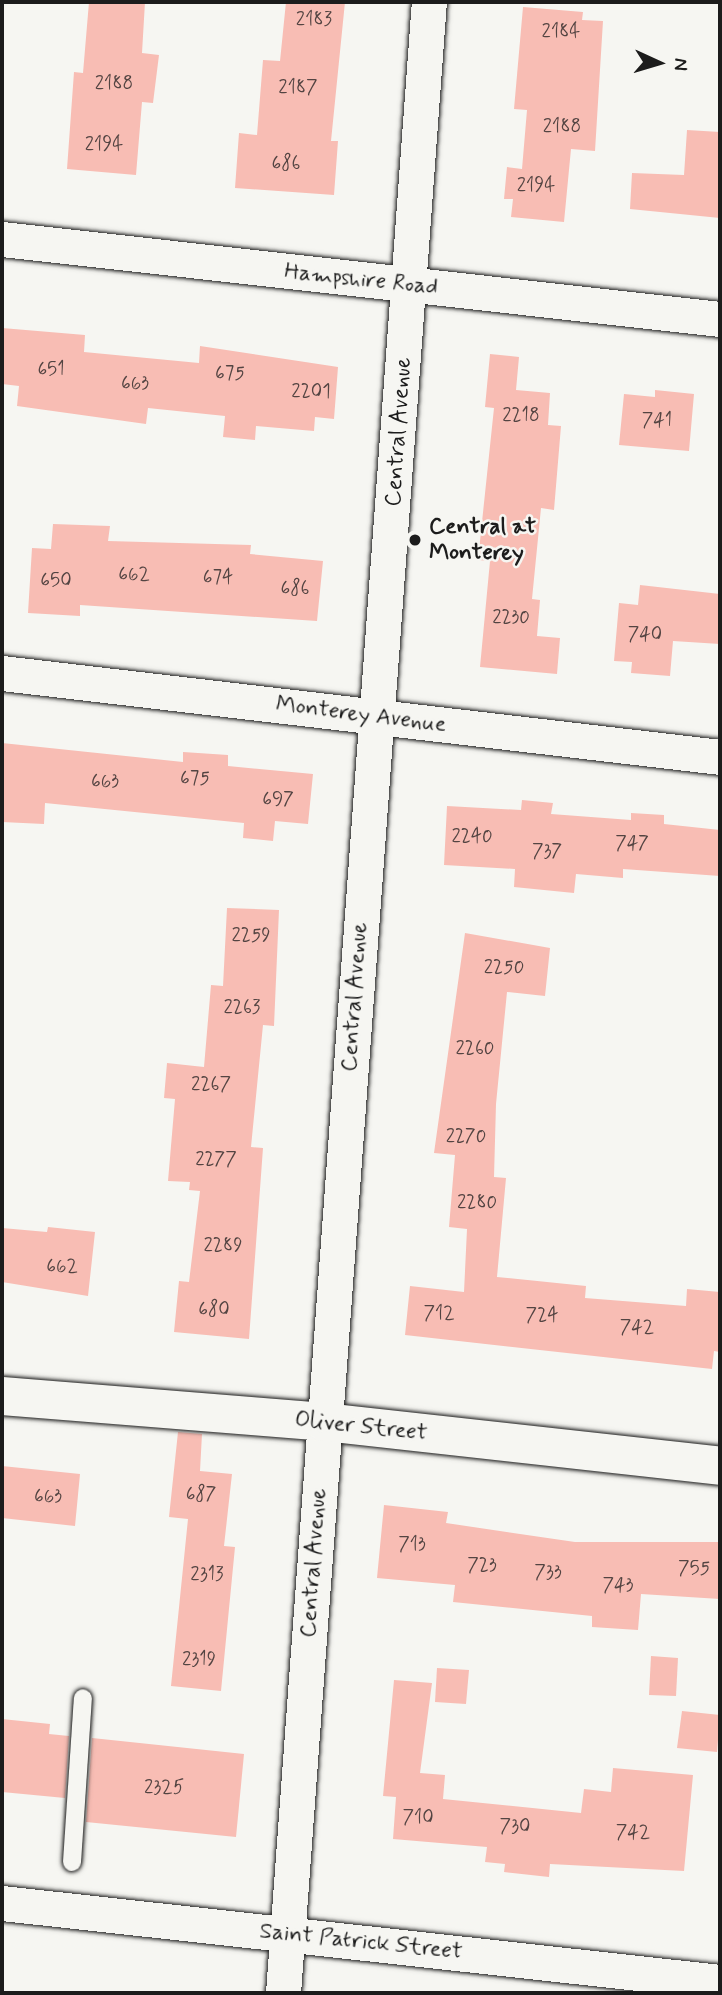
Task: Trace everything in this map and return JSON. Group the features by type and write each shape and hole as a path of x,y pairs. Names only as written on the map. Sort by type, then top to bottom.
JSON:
{"street":[{"name":"Central Avenue","path":"283,1993 429,2"},
{"name":"Hampshire Road","path":"2,239 720,319"},
{"name":"Monterey Avenue","path":"2,673 720,757"},
{"name":"Oliver Street","path":"2,1396 324,1422 720,1466"},
{"name":"Saint Patrick Street","path":"2,1903 720,1982"}],"lane":[{"path":"72,1863 83,1698"}],"building":[{"path":"89,2 145,2 142,53 159,55 153,103 142,102 136,175 67,169 74,72 83,73"},
{"path":"286,2 345,2 331,141 338,141 334,195 235,188 239,133 257,135 263,60 280,61"},
{"path":"523,7 583,12 582,20 603,21 595,151 571,149 564,222 511,217 513,199 504,199 507,167 522,169 527,110 514,109"},
{"path":"687,130 720,132 720,218 630,209 632,173 684,175"},
{"path":"2,328 85,335 84,352 199,363 200,346 338,367 334,419 315,417 314,431 256,426 255,440 223,437 225,416 148,408 146,424 17,406 19,386 2,384"},
{"path":"490,354 519,357 516,390 550,393 548,425 561,426 554,510 541,508 532,599 540,600 537,636 560,638 557,674 480,667 490,561 478,560 494,408 485,407"},
{"path":"655,390 694,394 689,451 619,445 624,394 655,397"},
{"path":"53,524 110,526 108,541 251,545 250,554 323,561 317,621 80,605 80,616 28,613 32,548 51,549"},
{"path":"640,585 720,594 720,644 673,641 670,676 631,673 632,662 614,661 619,603 638,605"},
{"path":"2,743 183,762 183,752 228,755 228,766 313,774 308,824 275,821 273,841 243,838 244,823 45,803 44,824 2,822"},
{"path":"522,800 553,803 551,814 631,820 631,813 664,815 664,824 720,830 720,876 623,869 623,878 576,874 574,893 514,887 515,869 444,865 447,806 521,810"},
{"path":"227,908 279,910 274,1026 263,1025 251,1147 263,1148 249,1339 174,1332 179,1281 189,1282 200,1191 189,1190 190,1182 168,1181 175,1099 164,1098 167,1063 204,1067 211,985 223,986"},
{"path":"465,933 550,948 545,996 507,992 496,1104 494,1177 506,1178 497,1277 586,1286 585,1298 686,1306 687,1289 720,1292 720,1352 714,1351 712,1369 405,1335 410,1286 464,1292 467,1229 449,1227 455,1155 434,1153"},
{"path":"48,1227 95,1232 88,1296 2,1282 2,1228 47,1232"},
{"path":"178,1432 202,1434 200,1471 232,1474 224,1546 235,1547 221,1691 171,1686 188,1519 169,1517"},
{"path":"2,1466 80,1474 75,1526 2,1518"},
{"path":"384,1505 448,1512 446,1523 575,1542 720,1542 720,1599 641,1594 638,1630 592,1627 592,1616 453,1602 455,1585 377,1578"},
{"path":"651,1656 678,1658 676,1696 649,1695"},
{"path":"437,1668 469,1670 466,1704 435,1702"},
{"path":"394,1680 432,1683 420,1773 445,1775 443,1799 581,1813 584,1789 611,1792 613,1768 693,1775 684,1871 550,1864 549,1877 504,1872 505,1864 485,1862 487,1847 393,1839 396,1797 383,1796"},
{"path":"682,1711 720,1715 717,1752 677,1748"},
{"path":"2,1719 50,1724 49,1734 69,1736 65,1798 2,1792"},
{"path":"92,1738 244,1754 236,1837 86,1822"}],"place":[{"name":"Central at Monterey","path":"415,540"}]}
